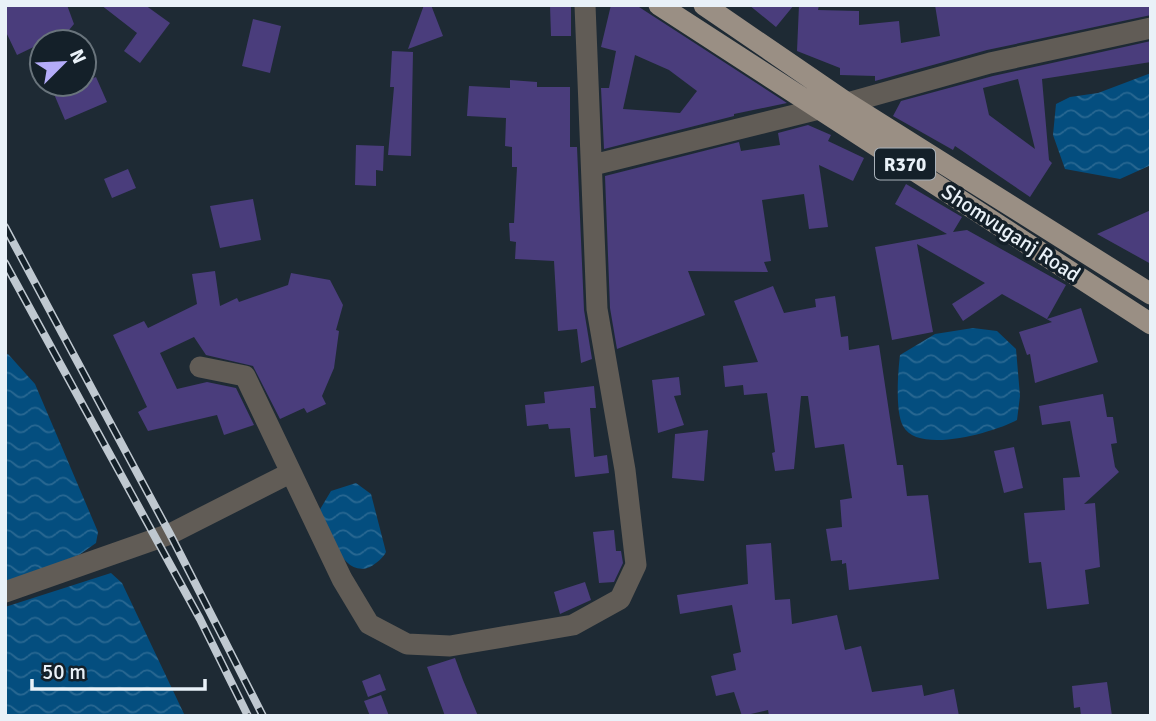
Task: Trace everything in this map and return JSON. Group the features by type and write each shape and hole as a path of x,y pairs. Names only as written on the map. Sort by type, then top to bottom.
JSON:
{"main road":[{"name":"Shomvuganj Road","path":"659,5 1151,324"},
{"name":"Shomvuganj Road","path":"704,5 847,103 1151,294"}],"street":[{"path":"200,368 245,376 342,579 369,624 407,644 450,646 573,625 620,599 636,565 625,470 597,309 593,165 584,5"},
{"path":"847,103 990,63 1151,28"},
{"path":"593,165 819,109"},
{"path":"5,592 170,534 290,473"}],"water":[{"path":"1151,73 1151,165 1120,179 1065,169 1053,135 1056,104 1070,97 1098,93"},
{"path":"973,328 997,331 1016,349 1020,396 1017,420 992,430 957,438 924,439 911,435 900,420 900,355 935,334"},
{"path":"8,354 35,384 98,532 96,543 79,555 5,583 5,355"},
{"path":"356,483 371,494 386,552 370,567 360,569 344,559 319,511 331,491"},
{"path":"111,573 122,583 185,716 5,716 5,607"}],"building":[{"path":"5,5 67,5 74,24 71,28 28,28 28,50 17,55 5,30"},
{"path":"101,5 145,5 170,23 140,63 124,51 137,33"},
{"path":"424,5 431,5 443,36 408,49"},
{"path":"550,5 571,5 571,36 551,36"},
{"path":"611,5 639,7 787,103 734,114 604,149 601,88 609,88 616,51 601,47","holes":["635,55 669,70 697,91 680,113 623,109"]},
{"path":"749,5 794,5 776,27"},
{"path":"799,5 819,5 818,10 859,11 859,25 899,21 901,43 940,36 935,5 1151,5 1151,15 987,50 875,81 875,76 840,75 840,68 797,51"},
{"path":"253,19 281,26 270,73 242,66"},
{"path":"1151,41 1151,62 1042,79 1049,160 1052,163 1030,197 955,146 953,150 893,116 901,101 993,76","holes":["1018,79 1035,149 989,115 983,88"]},
{"path":"392,51 413,52 411,156 388,155 394,87 390,87"},
{"path":"510,80 537,82 537,87 570,87 570,147 577,147 584,310 592,359 581,363 577,329 558,331 554,261 515,259 516,242 510,241 509,223 514,223 517,167 512,167 512,147 505,146 506,118 467,116 469,86 510,88"},
{"path":"98,82 107,102 65,120 56,98 98,98"},
{"path":"808,125 831,135 828,141 864,158 853,181 819,165 828,227 809,229 804,194 762,200 771,261 764,262 768,272 688,271 705,315 617,349 610,308 605,176 739,142 741,151 780,145 778,133"},
{"path":"356,145 384,146 383,171 376,170 376,186 355,185"},
{"path":"128,169 136,188 112,198 104,179"},
{"path":"906,184 962,217 953,232 967,230 1066,285 1047,319 1081,308 1098,362 1035,383 1030,354 1027,355 1019,332 1052,322 1002,294 963,321 952,304 985,283 917,244 933,332 892,340 875,247 947,234 895,204"},
{"path":"253,199 261,240 220,248 210,206"},
{"path":"1151,210 1151,264 1097,234"},
{"path":"215,271 220,306 237,298 239,302 288,285 291,273 330,280 343,305 336,330 339,331 334,368 322,396 326,404 307,413 304,408 280,419 253,366 206,355 194,337 160,353 177,389 207,382 236,388 254,425 224,435 217,415 148,431 138,412 147,407 113,335 144,321 148,328 197,304 192,274"},
{"path":"773,286 784,313 816,307 815,299 835,296 841,337 848,336 849,350 879,345 897,465 903,465 907,496 928,495 939,579 849,590 846,563 842,564 842,560 831,561 826,529 842,527 840,500 852,498 844,444 815,448 808,396 801,396 794,469 775,471 767,393 744,395 743,385 725,387 723,366 758,362 734,301"},
{"path":"679,377 681,395 674,396 684,425 658,433 652,380"},
{"path":"594,386 596,408 590,408 594,457 607,455 609,473 575,477 570,428 549,429 548,424 527,426 525,405 545,403 544,392"},
{"path":"1103,394 1107,417 1113,417 1117,443 1111,444 1115,467 1119,472 1084,504 1095,503 1100,567 1085,570 1089,604 1047,609 1041,562 1029,563 1024,513 1065,510 1063,478 1080,477 1070,421 1042,425 1039,406"},
{"path":"708,430 704,481 672,478 675,434"},
{"path":"1014,447 1023,488 1004,493 994,451"},
{"path":"614,530 616,551 621,551 623,563 614,582 599,583 593,532"},
{"path":"771,543 775,600 790,599 792,624 837,615 845,650 861,646 872,692 922,685 924,696 954,689 959,716 769,716 768,710 742,716 734,692 716,696 711,676 736,670 733,654 741,652 732,605 680,614 677,595 748,584 746,545"},
{"path":"585,582 591,600 560,614 554,592"},
{"path":"455,658 478,716 445,716 427,667"},
{"path":"380,674 386,690 368,697 362,681"},
{"path":"1107,682 1112,716 1081,716 1080,707 1074,708 1072,686"},
{"path":"381,695 389,716 370,716 364,701"}],"railway":[{"path":"5,227 170,534 263,716"},
{"path":"5,263 200,619 248,716"}]}
